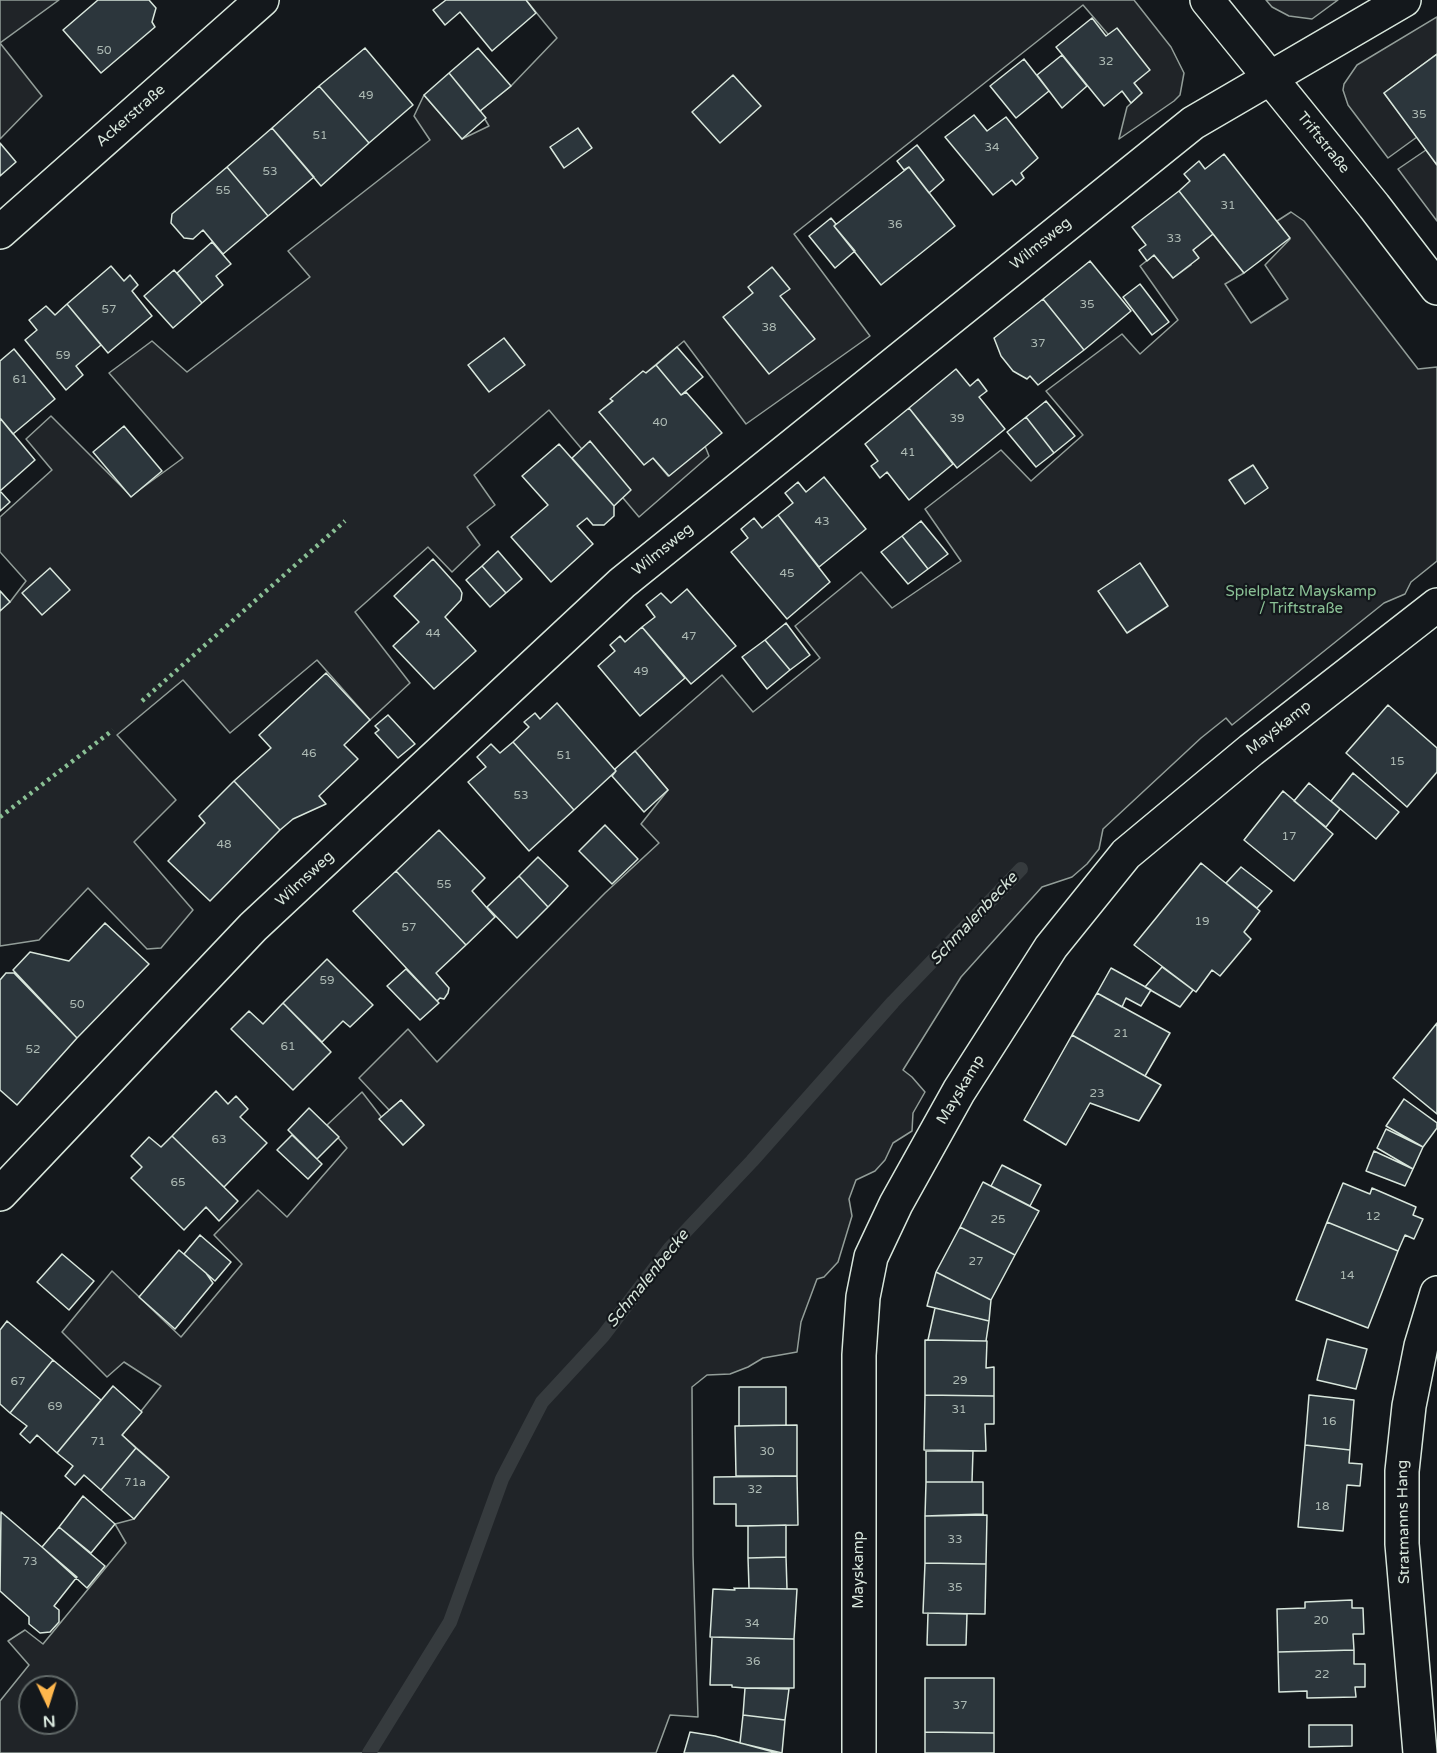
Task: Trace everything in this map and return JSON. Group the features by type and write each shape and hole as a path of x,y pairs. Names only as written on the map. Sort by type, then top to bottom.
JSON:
{"street":[{"name":"Ackerstraße","path":"0,232 262,0"},
{"name":"Triftstraße","path":"1208,0 1437,288"},
{"name":"Wilmsweg","path":"0,1194 254,927 622,583 1192,123 1404,0"},
{"name":"Mayskamp","path":"859,1753 859,1355 861,1320 871,1257 896,1204 959,1091 1051,946 1126,854 1251,750 1437,605"},
{"name":"Stratmanns Hang","path":"1419,1753 1401,1544 1402,1471 1409,1406 1421,1346 1437,1293"}],"green space":[{"path":"0,0 59,0 0,43"},
{"path":"526,0 1134,0 1171,47 1184,73 1180,95 1119,139 1127,107 1142,93 1134,83 1143,75 1083,5 794,234 870,336 746,424 684,341 599,412 653,458 668,476 705,446 709,456 639,517 549,410 474,475 495,505 467,527 480,545 452,572 428,547 355,612 410,683 370,720 317,660 230,733 183,680 117,735 176,800 134,842 193,910 161,948 147,949 88,888 39,940 0,946 0,591 10,602 26,581 0,552 0,517 52,470 26,439 51,416 131,496 183,458 109,373 152,341 187,372 310,277 288,251 430,140 414,116 424,95 462,139 489,126 480,111 511,86 557,38"},
{"path":"1266,0 1338,0 1312,19 1289,16 1272,7"},
{"path":"1437,17 1437,54 1384,93 1417,137 1388,158 1348,105 1343,90 1344,84 1357,65"},
{"path":"0,43 42,96 0,139"},
{"path":"1426,150 1437,165 1437,221 1398,169"},
{"name":"Spielplatz Mayskamp / Triftstraße","path":"1291,212 1304,221 1418,369 1437,367 1437,561 1411,582 1405,594 1384,603 1232,725 1226,718 1201,738 1103,829 1099,849 1087,864 1072,877 1042,887 961,977 903,1070 925,1092 913,1113 912,1131 893,1143 885,1160 875,1171 856,1180 849,1199 852,1216 838,1262 824,1277 817,1279 801,1322 797,1352 763,1358 730,1374 707,1375 692,1387 693,1555 698,1717 670,1715 656,1753 0,1753 0,1701 18,1679 18,1735 78,1735 78,1675 21,1675 29,1665 8,1641 25,1630 43,1644 126,1543 115,1524 134,1519 164,1472 122,1435 161,1386 124,1362 107,1377 62,1332 112,1271 181,1337 242,1264 214,1235 258,1190 287,1217 347,1148 327,1125 362,1092 403,1145 424,1125 401,1100 389,1110 359,1078 408,1029 437,1062 605,893 659,843 641,824 668,790 635,751 722,675 753,712 820,658 795,626 861,572 892,608 961,561 925,509 1001,450 1031,481 1083,435 1046,391 1122,334 1140,354 1178,320 1140,266 1154,255 1173,278 1191,265 1193,250 1213,234 1244,273 1225,284 1251,323 1288,299 1265,265 1290,239 1277,221"}],"building":[{"path":"98,0 149,0 156,8 152,22 155,27 101,73 63,30"},
{"path":"446,0 526,0 536,13 492,51 460,12 445,25 433,10"},
{"path":"1092,18 1106,36 1117,28 1150,70 1134,83 1142,93 1131,103 1122,91 1104,106 1056,47"},
{"path":"365,48 413,105 369,143 319,86"},
{"path":"478,48 511,86 480,111 449,73"},
{"path":"1437,54 1437,165 1384,93"},
{"path":"1062,55 1087,86 1062,108 1037,75"},
{"path":"1024,59 1049,91 1016,118 990,86"},
{"path":"449,73 486,118 462,139 424,95"},
{"path":"733,75 761,106 720,143 692,112"},
{"path":"319,86 369,143 321,186 272,128"},
{"path":"974,115 987,131 1006,117 1038,158 1021,173 1024,178 1016,185 1012,180 993,195 945,137"},
{"path":"272,128 314,177 268,216 227,167"},
{"path":"578,128 592,148 564,168 550,147"},
{"path":"0,143 16,162 0,176"},
{"path":"917,145 944,180 929,193 909,167 904,170 897,161"},
{"path":"1224,154 1290,238 1244,273 1179,191 1190,181 1184,174 1199,161 1205,169"},
{"path":"227,167 268,216 223,254 203,230 193,239 184,238 171,223 172,214"},
{"path":"909,167 955,226 881,285 834,226"},
{"path":"1179,191 1213,234 1193,250 1199,258 1173,278 1154,255 1147,261 1139,250 1146,245 1132,227"},
{"path":"831,218 836,224 834,226 855,251 835,268 809,236"},
{"path":"212,242 231,264 216,276 223,285 202,303 177,273"},
{"path":"1090,261 1131,311 1084,350 1043,299"},
{"path":"111,266 124,281 130,275 138,285 132,291 152,316 108,353 67,304"},
{"path":"772,267 790,289 780,296 815,339 769,374 723,317 753,293 748,287"},
{"path":"174,270 202,303 173,328 144,296"},
{"path":"1140,284 1169,322 1152,335 1123,297"},
{"path":"1043,299 1084,350 1038,385 1030,376 1027,379 1013,371 1001,356 994,338"},
{"path":"67,304 101,345 76,366 83,375 66,390 25,340 37,330 29,320 46,306 55,315"},
{"path":"504,338 525,365 489,392 468,365"},
{"path":"677,347 703,377 681,395 656,365"},
{"path":"14,349 55,399 13,434 0,418 0,361"},
{"path":"656,365 681,395 686,392 722,433 669,476 653,458 644,465 599,412 613,401 610,399 643,371 646,373"},
{"path":"956,369 970,386 978,379 987,391 979,397 1005,429 957,468 909,408"},
{"path":"1046,401 1075,436 1054,453 1026,417"},
{"path":"909,408 953,464 909,500 887,472 880,478 871,466 878,461 865,444"},
{"path":"1026,417 1054,453 1036,467 1007,432"},
{"path":"0,418 35,460 0,491"},
{"path":"124,426 162,471 131,497 93,452"},
{"path":"590,441 631,490 614,506 572,458"},
{"path":"559,444 614,506 614,516 604,525 593,525 587,518 577,526 593,544 551,582 511,537 548,505 522,476"},
{"path":"1253,465 1268,488 1245,504 1229,480"},
{"path":"824,477 866,529 819,567 778,515 793,503 785,493 798,482 806,492"},
{"path":"0,491 10,502 0,511"},
{"path":"778,515 830,582 787,619 731,552 748,538 741,529 754,518 762,528"},
{"path":"921,521 948,554 928,569 902,536"},
{"path":"902,536 928,569 908,584 881,552"},
{"path":"498,551 522,579 506,593 482,566"},
{"path":"433,559 462,593 461,600 445,617 476,651 434,689 393,646 419,622 394,596"},
{"path":"1140,563 1168,606 1127,633 1098,591"},
{"path":"482,566 506,593 490,607 466,580"},
{"path":"50,568 70,590 42,615 22,593"},
{"path":"687,589 736,646 691,684 642,627 655,617 646,605 661,593 671,603"},
{"path":"0,591 10,602 0,611"},
{"path":"786,623 810,655 790,670 765,640"},
{"path":"642,627 685,678 640,716 598,666 615,651 610,645 620,636 625,642"},
{"path":"765,640 790,670 767,689 742,657"},
{"path":"326,673 370,720 344,745 358,759 319,796 326,804 293,819 280,830 234,781 271,748 259,735"},
{"path":"557,703 616,771 574,810 513,742 529,727 524,722 535,713 540,719"},
{"path":"1388,705 1437,748 1437,772 1407,807 1346,753"},
{"path":"388,715 415,744 398,758 375,733 379,730 375,726"},
{"path":"513,742 574,810 529,851 468,782 486,767 477,757 491,744 500,753"},
{"path":"635,751 668,790 644,812 612,776 615,769"},
{"path":"1353,773 1399,812 1376,839 1331,801"},
{"path":"234,781 280,830 210,901 168,861 205,823 199,816"},
{"path":"1309,783 1340,809 1326,827 1294,801"},
{"path":"1283,791 1333,834 1294,881 1244,840"},
{"path":"605,825 638,859 612,884 579,851"},
{"path":"439,830 485,878 472,891 495,917 466,945 396,871"},
{"path":"538,857 568,886 548,907 519,876"},
{"path":"1201,863 1260,911 1244,932 1251,939 1220,976 1212,970 1196,992 1134,945"},
{"path":"1241,867 1272,891 1257,908 1226,883"},
{"path":"396,871 466,945 436,973 449,988 444,999 440,998 437,1001 353,911"},
{"path":"519,876 548,907 517,938 487,907"},
{"path":"105,923 149,964 77,1038 13,970 30,952 69,961"},
{"path":"327,959 373,1005 350,1027 343,1021 322,1042 283,1003"},
{"path":"1162,967 1193,990 1180,1007 1145,987"},
{"path":"1111,968 1151,990 1141,1006 1126,998 1122,1007 1097,993"},
{"path":"406,969 439,1003 420,1020 387,986"},
{"path":"6,973 14,973 77,1038 17,1105 0,1090 0,980"},
{"path":"1097,993 1170,1033 1145,1076 1072,1035"},
{"path":"283,1003 331,1052 293,1090 231,1029 249,1011 263,1024"},
{"path":"1437,1023 1437,1114 1393,1078"},
{"path":"1072,1035 1161,1085 1139,1121 1090,1103 1066,1145 1024,1120"},
{"path":"216,1091 228,1104 236,1096 248,1109 240,1117 267,1143 224,1187 172,1136"},
{"path":"1404,1099 1437,1123 1437,1128 1423,1147 1386,1126"},
{"path":"401,1100 424,1125 403,1145 379,1119"},
{"path":"309,1108 339,1137 317,1159 288,1130"},
{"path":"1386,1129 1423,1147 1413,1169 1377,1148"},
{"path":"292,1135 322,1164 308,1179 277,1150"},
{"path":"172,1136 238,1201 219,1221 206,1207 184,1230 131,1178 142,1167 131,1156 149,1137 161,1147"},
{"path":"1374,1151 1413,1169 1405,1186 1366,1171"},
{"path":"1002,1165 1041,1185 1030,1206 991,1186"},
{"path":"983,1182 1039,1211 1015,1255 960,1227"},
{"path":"1343,1183 1370,1194 1372,1188 1416,1207 1413,1215 1423,1219 1414,1239 1405,1235 1398,1251 1327,1222"},
{"path":"1327,1222 1398,1251 1368,1328 1296,1300"},
{"path":"960,1227 1015,1255 991,1300 936,1272"},
{"path":"200,1235 231,1262 215,1281 184,1254"},
{"path":"179,1250 206,1273 213,1283 175,1329 139,1297"},
{"path":"62,1254 94,1281 69,1310 37,1282"},
{"path":"936,1272 991,1300 989,1321 927,1306"},
{"path":"935,1308 989,1321 986,1341 928,1340"},
{"path":"7,1321 53,1360 10,1413 0,1404 0,1330"},
{"path":"1327,1339 1367,1349 1356,1389 1317,1380"},
{"path":"925,1340 987,1341 986,1368 994,1367 994,1396 925,1395"},
{"path":"53,1360 101,1400 57,1453 37,1435 30,1443 20,1434 27,1426 10,1413"},
{"path":"113,1386 142,1412 122,1435 136,1448 101,1490 84,1475 75,1485 65,1476 73,1466 57,1453"},
{"path":"739,1387 786,1387 786,1425 739,1426"},
{"path":"925,1395 994,1396 994,1424 985,1424 986,1451 924,1450"},
{"path":"1309,1395 1354,1400 1350,1450 1305,1445"},
{"path":"797,1425 797,1476 736,1476 735,1426"},
{"path":"1305,1445 1350,1450 1349,1463 1362,1464 1360,1486 1347,1485 1343,1531 1298,1527"},
{"path":"136,1448 169,1477 134,1519 101,1490"},
{"path":"926,1451 973,1451 972,1482 926,1482"},
{"path":"797,1476 798,1525 736,1526 736,1504 714,1504 714,1477"},
{"path":"926,1482 983,1482 983,1514 925,1516"},
{"path":"83,1496 115,1524 91,1553 59,1527"},
{"path":"1,1512 77,1577 54,1606 59,1610 59,1622 50,1632 40,1633 29,1624 29,1617 0,1591"},
{"path":"987,1515 986,1564 925,1563 925,1516"},
{"path":"786,1525 786,1557 748,1558 748,1526"},
{"path":"59,1527 105,1566 87,1588 42,1547"},
{"path":"786,1557 787,1589 749,1588 748,1558"},
{"path":"925,1563 986,1564 985,1614 923,1613"},
{"path":"734,1588 797,1589 794,1639 710,1637 713,1589 735,1590"},
{"path":"1352,1600 1352,1608 1363,1608 1364,1634 1353,1634 1354,1650 1278,1652 1277,1609 1305,1608 1305,1602"},
{"path":"928,1613 967,1614 966,1645 927,1645"},
{"path":"712,1637 794,1639 794,1688 710,1685"},
{"path":"1354,1650 1354,1664 1365,1664 1365,1687 1355,1687 1356,1697 1307,1698 1307,1691 1279,1692 1278,1652"},
{"path":"925,1678 994,1678 994,1733 925,1732"},
{"path":"745,1688 789,1689 785,1720 743,1715"},
{"path":"743,1715 785,1720 782,1753 740,1743"},
{"path":"1309,1725 1352,1725 1352,1746 1309,1747"},
{"path":"690,1732 715,1736 777,1753 684,1753"},
{"path":"925,1732 994,1733 994,1753 925,1753"}],"waterway":[{"name":"Schmalenbecke","path":"369,1753 450,1622 502,1479 542,1402 603,1336 670,1248 752,1161 893,1002 1021,869"}],"hedge":[{"path":"142,701 345,521"},
{"path":"0,817 113,730"}]}
